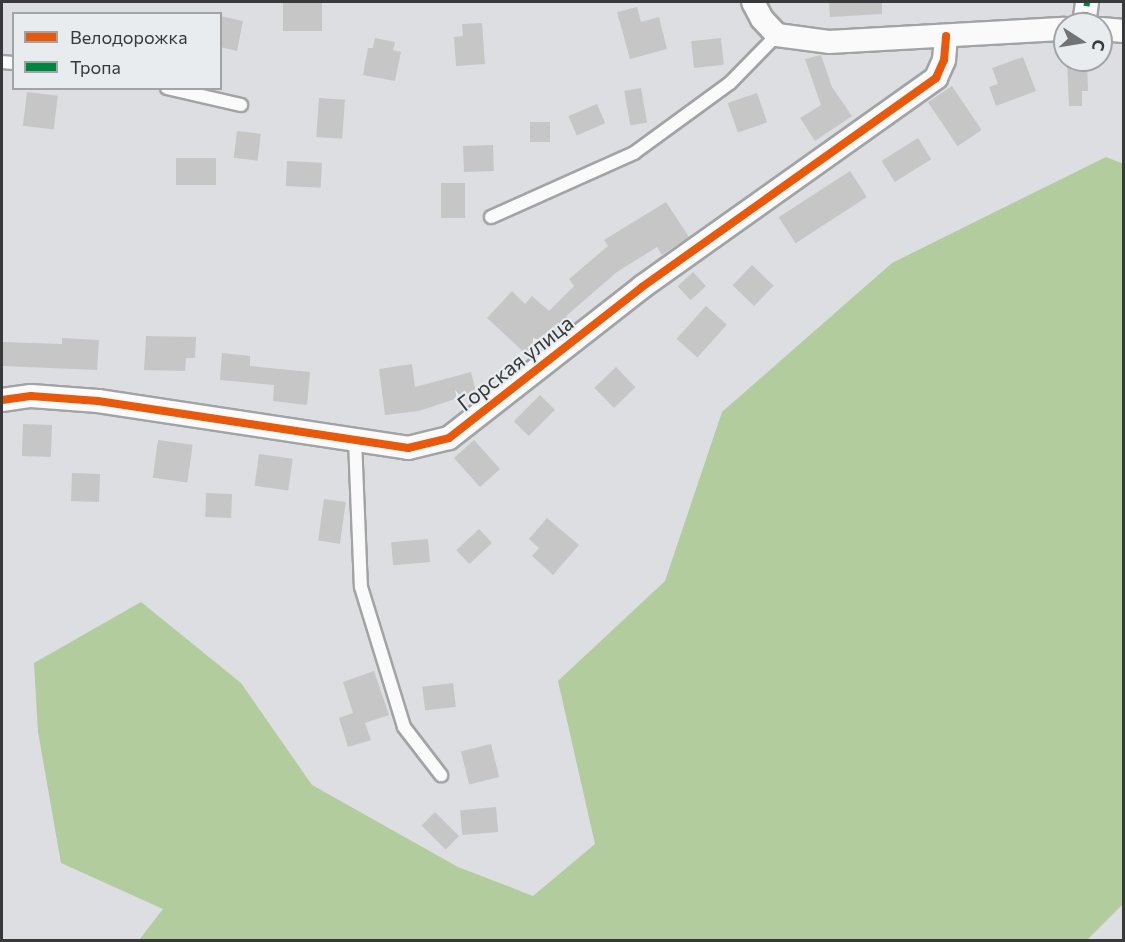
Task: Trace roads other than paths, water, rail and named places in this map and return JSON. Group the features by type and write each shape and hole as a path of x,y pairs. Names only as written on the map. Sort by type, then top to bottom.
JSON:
{"street":[{"path":"753,2 762,20 777,35 829,42 1053,30"},
{"name":"Горская улица","path":"2,400 31,396 99,401 408,448 449,438 642,287 936,78 944,60 946,36"}],"lane":[{"path":"491,217 634,153 730,83 777,35"},
{"path":"176,90 241,105"},
{"path":"355,440 361,587 404,727 441,775"}]}
